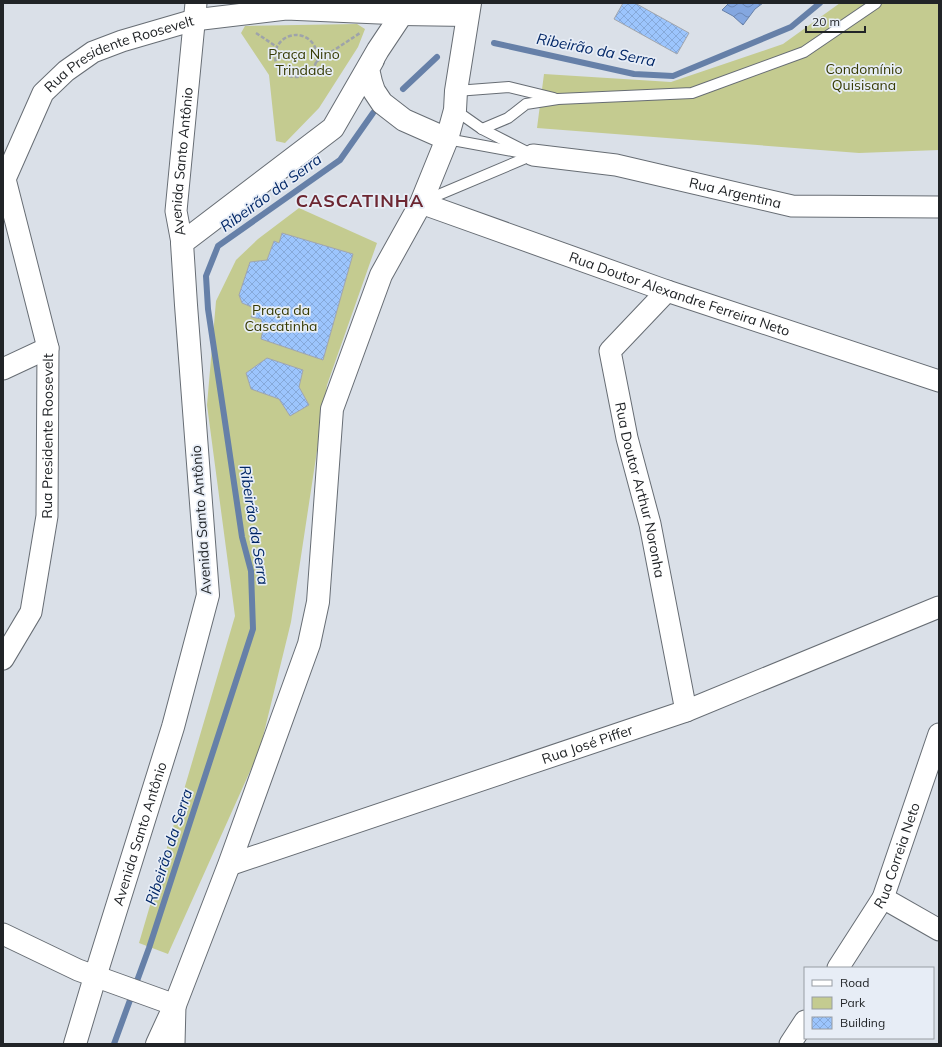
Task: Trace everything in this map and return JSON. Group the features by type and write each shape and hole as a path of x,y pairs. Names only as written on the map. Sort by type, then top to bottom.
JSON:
{"main road":[{"path":"157,1044 176,1005 229,865 309,644 318,602 332,409 381,275 421,203 447,139 455,100 468,9 403,9 333,128 182,243"},
{"path":"378,50 368,69 374,92 382,103 404,120 447,139"},
{"name":"Avenida Santo Antônio","path":"75,1044 94,977 173,727 208,595 182,243"}],"street":[{"name":"Rua Presidente Roosevelt","path":"3,659 31,612 46,516 48,348 4,178 43,94 66,71 93,52 195,11 403,9"},
{"name":"Avenida Santo Antônio","path":"182,243 176,211 195,11"},
{"name":"Rua Argentina","path":"533,155 616,165 792,206 939,207"},
{"name":"Rua Doutor Alexandre Ferreira Neto","path":"421,203 668,290 939,381"},
{"name":"Rua Doutor Arthur Noronha","path":"668,290 610,351 627,438 650,524 686,711"},
{"path":"3,369 48,348"},
{"name":"Rua José Piffer","path":"229,865 686,711 939,607"},
{"name":"Rua Correia Neto","path":"839,967 882,898 939,734"},
{"path":"882,898 939,930"},
{"path":"3,934 94,977 119,984 176,1005 174,1044"},
{"path":"790,1044 804,1022"}],"lane":[{"path":"482,129 508,118 526,104 558,98 692,93 804,52 876,3"},
{"path":"455,100 509,87 558,98"},
{"name":"Rua Argentina","path":"455,100 482,129 533,155"},
{"name":"Rua Argentina","path":"447,139 533,155"},
{"path":"421,203 533,155"}],"path":[{"path":"252,30 278,47"},
{"path":"316,62 316,49 307,38 301,36 294,35 287,37 282,41 275,53 278,66 288,75 296,77 308,73 316,62 365,30"}],"green space":[{"name":"Condomínio Quisisana","path":"840,3 939,3 939,150 859,153 537,128 544,74 671,82 783,44"},
{"name":"Praça Nino Trindade","path":"357,24 365,29 358,47 319,108 285,143 276,141 269,75 241,33 245,26"},
{"name":"Praça da Cascatinha","path":"299,208 377,243 327,385 291,622 260,749 168,954 139,943 235,616 207,405 216,301 236,260 258,239"}],"water":[{"path":"729,3 763,3 755,9 743,25 733,16 722,10"}],"building":[{"path":"623,3 635,3 689,33 677,54 614,19"},
{"path":"282,233 353,254 323,360 261,339 263,329 261,319 251,317 254,308 242,303 239,295 250,262 267,260 274,241 279,243"},
{"path":"267,358 303,370 299,387 309,405 290,416 279,399 251,389 246,373"}],"waterway":[{"name":"Ribeirão da Serra","path":"494,43 634,74 673,76 791,27 820,3"},
{"name":"Ribeirão da Serra","path":"403,89 437,57"},
{"name":"Ribeirão da Serra","path":"114,1044 149,948 253,629 251,571 242,537 208,309 206,276 218,246 340,160 373,113"}],"district":[{"name":"CASCATINHA","path":"360,201"}]}
